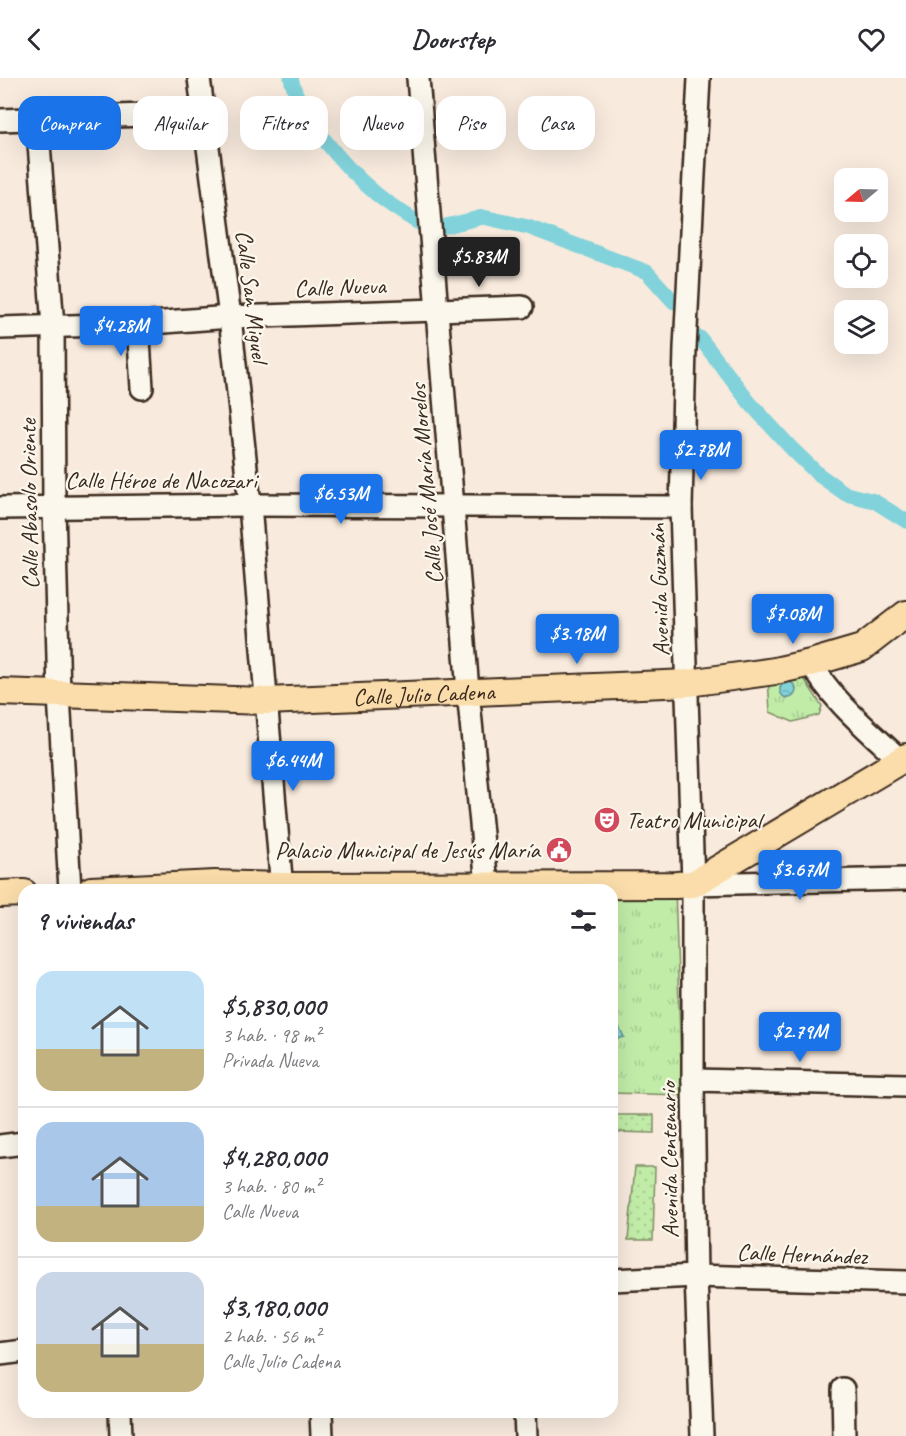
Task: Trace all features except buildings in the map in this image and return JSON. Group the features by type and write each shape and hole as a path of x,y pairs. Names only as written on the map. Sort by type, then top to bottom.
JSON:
{"main road":[{"name":"Calle Julio Cadena","path":"0,692 266,701 688,683 775,671 862,648 906,614"},
{"path":"618,885 693,884 903,759"},
{"path":"0,894 18,892"}],"street":[{"name":"Calle San Miguel","path":"199,78 201,96"},
{"name":"Calle José María Morelos","path":"418,78 468,691 500,884"},
{"name":"Avenida Guzmán","path":"693,884 681,507 685,348 699,78"},
{"path":"0,120 18,119"},
{"name":"Calle Abasolo Oriente","path":"39,150 53,326 54,506 59,695 70,884"},
{"name":"Calle San Miguel","path":"208,150 230,317 250,505 281,884"},
{"name":"Calle Nueva","path":"0,328 522,307"},
{"path":"138,324 142,388"},
{"name":"Calle Héroe de Nacozari","path":"0,508 250,505 681,507"},
{"path":"811,663 818,677 839,700 903,759"},
{"path":"693,884 906,879"},
{"name":"Avenida Centenario","path":"693,884 696,1276 702,1436"},
{"path":"693,1080 906,1085"},
{"path":"0,1143 18,1143"},
{"name":"Calle Hernández","path":"618,1280 696,1276 906,1282"},
{"path":"0,1354 18,1352"},
{"path":"843,1389 844,1436"},
{"path":"120,1418 122,1436"},
{"path":"321,1418 322,1436"},
{"path":"525,1418 526,1436"}],"green space":[{"path":"801,674 822,706 819,715 793,722 770,712 768,677"},
{"path":"675,888 682,1095 618,1093 618,890"},
{"path":"618,1115 654,1115 654,1133 618,1132"},
{"path":"635,1167 655,1167 653,1240 628,1240"}],"water":[{"path":"785,682 791,682 796,690 794,696 785,698 780,693 780,687"},
{"path":"618,1024 624,1037 618,1038"}],"waterway":[{"path":"291,78 295,92 313,124 349,169 378,196 419,223"},
{"path":"446,226 483,217 528,227 647,272 674,302"},
{"path":"700,338 749,402 819,475 846,494 874,501 906,521"}],"place":[{"name":"Teatro Municipal","path":"607,820"},
{"name":"Palacio Municipal de Jesús María","path":"559,850"}]}
